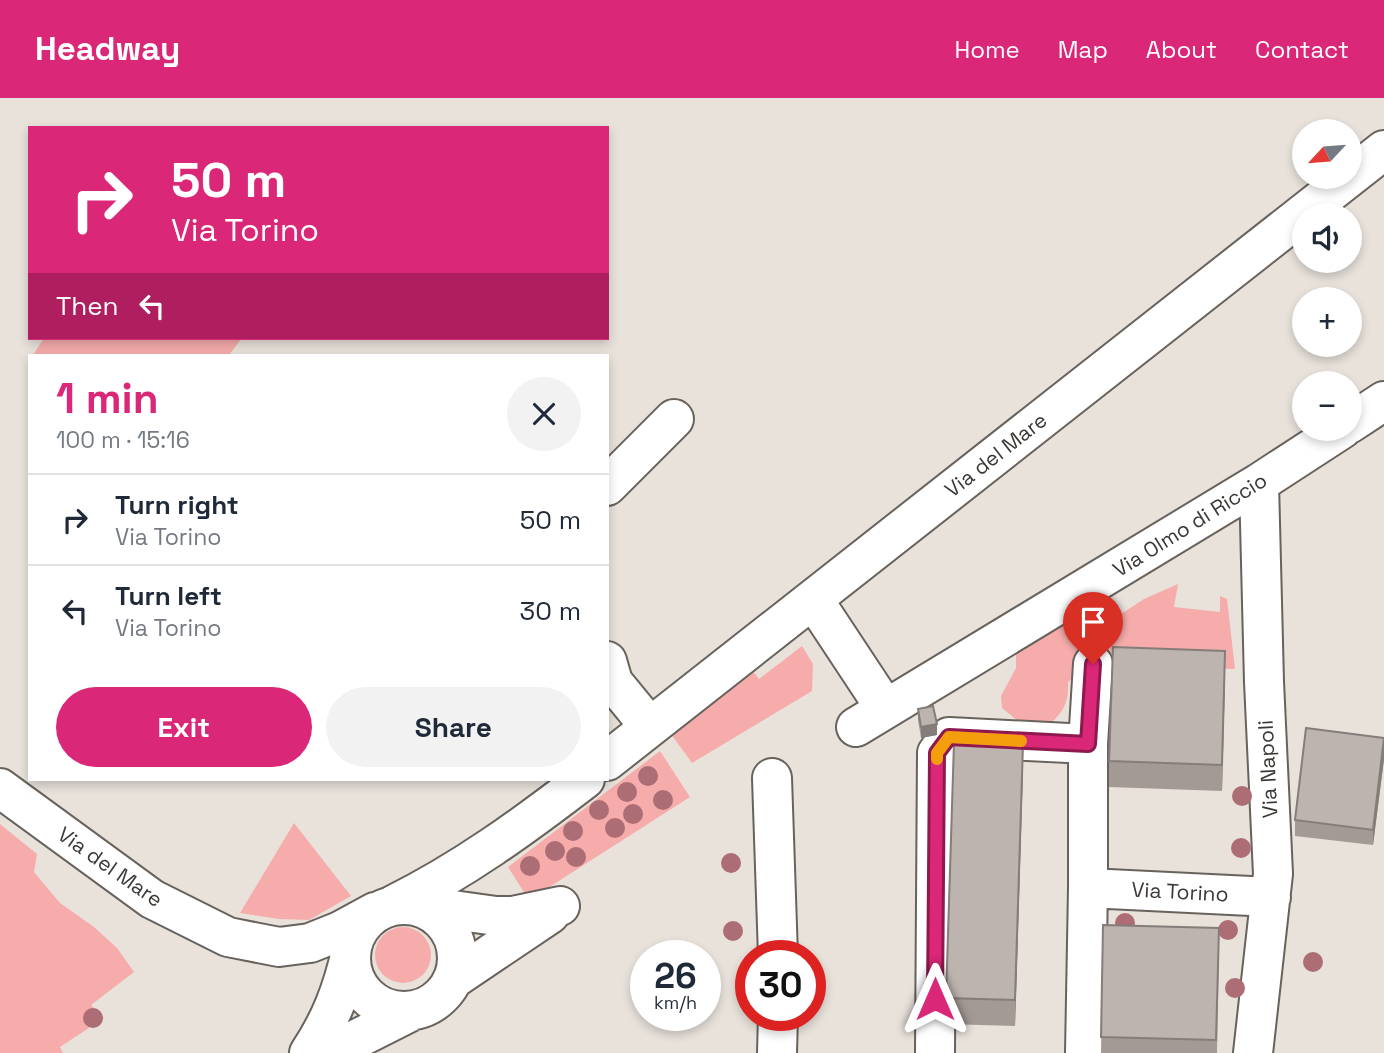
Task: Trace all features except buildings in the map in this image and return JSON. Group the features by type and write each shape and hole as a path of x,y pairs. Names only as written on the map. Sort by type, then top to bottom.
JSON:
{"street":[{"name":"Via del Mare","path":"609,759 1384,150"},
{"path":"1362,415 1384,401"},
{"path":"609,484 674,419"},
{"name":"Via Olmo di Riccio","path":"813,599 871,717 1259,483 1324,441"},
{"name":"Via Napoli","path":"1254,1053 1273,874 1259,483"},
{"path":"1085,1053 1088,744 1093,664"},
{"path":"609,668 613,682 650,727"},
{"path":"935,1053 937,753 949,737 1088,744"},
{"path":"772,778 777,940"},
{"path":"309,1053 357,979 364,922 433,885 471,877 521,829 581,781"},
{"name":"Via del Mare","path":"0,788 152,899 228,937 266,946"},
{"name":"Via Torino","path":"1088,888 1272,897"},
{"path":"329,1053 429,1005 452,980 560,906 512,916 393,907"},
{"path":"266,946 310,943 393,907 428,910 441,919 451,933 456,948 457,965 452,980"},
{"path":"266,946 357,979 401,1011 414,1010"},
{"path":"776,1053 777,1031"}],"shaded area":[{"path":"43,340 240,340 230,354 34,354"},
{"path":"1178,584 1174,607 1220,612 1220,596 1227,599 1235,669 1111,665 1110,638 1115,618 1144,599"},
{"path":"1058,621 1069,626 1082,640 1085,657 1082,665 1068,682 1065,706 1050,724 1019,722 1002,708 1001,696 1016,668 1016,650"},
{"path":"802,646 813,664 812,691 692,763 671,734 752,670 759,679"},
{"path":"660,751 690,797 529,900 508,867"},
{"path":"294,823 351,896 309,920 240,913"},
{"path":"0,824 37,854 34,872 60,903 94,927 117,948 134,972 91,1005 104,1018 60,1047 63,1053 0,1053"},
{"path":"403,927 414,929 423,935 429,944 429,966 423,975 414,981 403,983 392,981 383,975 377,966 375,955 377,944 383,935 392,929"}],"slow traffic":[{"path":"937,759 937,753 949,737 1021,741"}],"route":[{"path":"935,999 937,753 949,737 1088,744 1093,664"}]}
